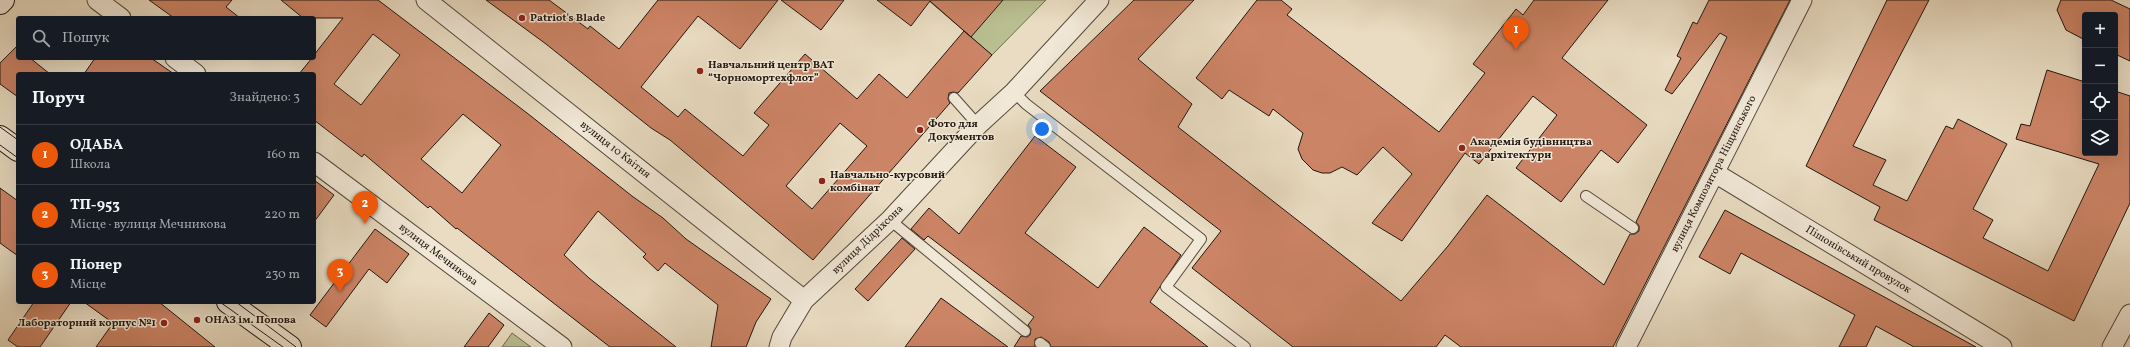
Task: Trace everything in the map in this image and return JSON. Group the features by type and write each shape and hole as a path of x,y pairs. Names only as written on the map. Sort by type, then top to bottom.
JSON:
{"main road":[{"path":"0,3 3,0"},
{"path":"0,136 16,148"},
{"path":"231,304 285,346"}],"street":[{"path":"97,0 118,16"},
{"name":"вулиця 10 Квітня","path":"426,0 804,300"},
{"name":"вулиця Дідріхсона","path":"779,347 782,337 804,300 890,220 978,124 1014,92 1099,0"},
{"name":"вулиця Композитора Ніщинського","path":"1626,347 1672,246 1715,173 1802,0"},
{"path":"178,60 193,72"},
{"name":"вулиця Мечникова","path":"316,163 562,347"},
{"name":"Пішонівський провулок","path":"1715,173 2002,347"},
{"path":"2112,347 2130,314"}],"lane":[{"path":"1014,92 1026,104 1201,239 1166,287 1245,347"},
{"path":"954,98 978,124"},
{"path":"1586,196 1633,228"},
{"path":"890,220 1025,331"}],"green space":[{"path":"928,0 1046,0 992,55"},
{"path":"512,333 531,347 502,347"}],"building":[{"path":"149,0 232,0 226,7 237,16 171,16"},
{"path":"281,0 378,0 527,113 632,196 663,218 686,239 771,299 756,322 746,347 711,347 718,305 665,263 658,271 643,257 646,254 598,211 564,255 589,278 676,347 610,347 457,228 456,229 430,206 428,208 364,154 362,157 316,122 316,72 301,72 310,60 316,60 316,52 343,18 316,18 316,16 301,16","holes":["373,34 400,55 361,105 334,84","463,114 501,145 462,193 421,159"]},
{"path":"486,0 549,0 588,29 590,26 619,49 658,0 778,0 740,49 698,16 641,87 678,117 685,109 743,156 769,125 754,113 805,54 857,99 879,74 907,98 964,31 992,55 958,93 949,93 948,99 950,103 813,260 670,140 651,128 546,44","holes":["840,123 867,146 812,209 786,186"]},
{"path":"781,0 844,0 821,30"},
{"path":"877,0 1003,0 971,37 930,1 911,26"},
{"path":"1134,0 1194,0 1138,59 1192,104 1178,127 1401,301 1448,246 1487,195 1604,285 1630,234 1635,234 1639,231 1639,226 1636,222 1727,37 1720,33 1672,94 1665,90 1681,58 1677,56 1693,22 1697,24 1709,0 1790,0 1613,347 1461,347 1445,335 1436,347 1293,347 1192,268 1221,231 1040,91"},
{"path":"1257,0 1281,0 1292,9 1287,15 1439,132 1485,73 1473,64 1516,9 1523,15 1534,0 1608,0 1562,58 1647,125 1618,163 1601,150 1561,202 1516,168 1557,115 1533,96 1479,164 1465,153 1402,241 1372,223 1412,174 1383,147 1357,175 1342,167 1330,173 1322,173 1313,170 1302,159 1298,149 1303,133 1273,109 1269,116 1229,90 1222,99 1196,78"},
{"path":"1887,0 1929,0 1853,146 1886,160 1873,185 1907,201 1946,126 1953,129 1958,119 2007,144 1973,209 1993,220 1983,238 2048,271 2099,164 2016,139 2021,124 2030,126 2047,70 2082,81 2082,156 2118,156 2118,92 2130,96 2130,203 2074,321 1874,220 1880,207 1806,166"},
{"path":"2061,0 2111,0 2130,9 2130,61 2118,55 2118,12 2082,12 2082,38 2066,30 2057,10"},
{"path":"16,47 16,60 32,60 48,72 16,72 16,96 0,84 0,63"},
{"path":"94,60 154,60 171,72 85,72"},
{"path":"1035,136 1076,167 1025,233 1098,288 1144,227 1181,255 1150,302 1208,347 1051,347 1049,342 1041,337 1035,339 1035,347 1014,347 1021,336 1027,337 1030,335 1031,329 1028,325 1034,317 928,236 924,240 911,229 929,208 959,234"},
{"path":"316,182 334,195 316,219"},
{"path":"0,188 16,200 16,255 0,243"},
{"path":"1725,210 1976,347 1914,347 1876,326 1866,347 1839,347 1855,315 1741,253 1730,274 1699,257"},
{"path":"375,229 409,254 387,283 369,269 326,327 310,315"},
{"path":"902,238 915,249 868,301 855,289"},
{"path":"941,298 1008,347 905,347"},
{"path":"33,304 70,304 40,347 18,347 8,340"},
{"path":"87,304 161,304 215,347 96,347 113,323"},
{"path":"489,313 504,325 488,347 464,347"}],"tram line":[{"path":"0,127 16,139"},
{"path":"0,145 16,157"},
{"path":"223,304 283,347"},
{"path":"239,304 296,347"}],"place":[{"name":"Patriot's Blade","path":"522,18"},
{"name":"ОДАБА","path":"1516,50"},
{"name":"Навчальний центр ВАТ “Чорномортехфлот”","path":"700,71"},
{"name":"Фото для Документов","path":"920,130"},
{"name":"Академія будівництва та архітектури","path":"1462,148"},
{"name":"Навчально-курсовий комбінат","path":"822,181"},
{"name":"ТП-953","path":"365,224"},
{"name":"Піонер","path":"340,292"},
{"name":"ОНАЗ ім. Попова","path":"197,320"},
{"name":"Лабораторний корпус №1","path":"164,323"}]}
